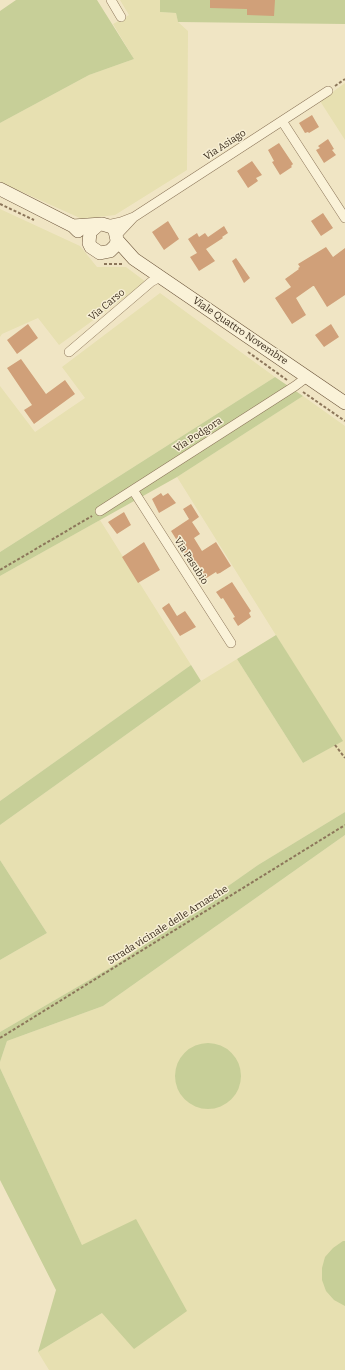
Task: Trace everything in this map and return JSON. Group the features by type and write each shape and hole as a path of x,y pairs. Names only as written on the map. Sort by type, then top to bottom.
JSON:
{"street":[{"path":"111,0 121,17"},
{"name":"Via Asiago","path":"102,225 121,222 134,217 328,91"},
{"path":"282,121 345,218"},
{"path":"0,189 73,226 89,242 91,247 100,253 115,242 115,231 102,225 73,226"},
{"name":"Via Asiago","path":"115,242 134,217"},
{"path":"89,242 90,232 102,225"},
{"name":"Viale Quattro Novembre","path":"115,242 130,262 160,277 345,403"},
{"name":"Via Carso","path":"70,352 151,282 160,277"},
{"name":"Via Podgora","path":"100,511 307,377"},
{"name":"Via Pasubio","path":"133,490 231,643"}],"path":[{"path":"0,204 34,220"},
{"path":"98,264 130,262"},
{"path":"245,350 345,421"},
{"path":"0,570 100,511"},
{"path":"335,745 345,758"},
{"name":"Strada vicinale delle Arnasche","path":"0,1038 345,825"}],"shaded area":[{"path":"120,0 160,0 160,12 176,13 178,22 188,31 187,170 115,215 82,219 0,182 0,123 89,75 134,59 113,24 129,15"},
{"path":"345,83 345,140 320,101"},
{"path":"0,209 80,246 97,267 126,267 146,282 59,345 38,318 2,334 0,337"},
{"path":"160,293 275,377 0,552 0,386 35,432 85,398 62,367"},
{"path":"303,396 345,426 345,812 258,865 120,962 0,1032 0,960 47,933 0,860 0,825 201,681 237,659 303,763 342,741 177,477"},
{"path":"100,520 191,665 0,801 0,576"},
{"path":"345,835 345,1370 49,1370 38,1352 102,1313 82,1245 0,1068 0,1062 7,1041 103,1006"}],"green space":[{"path":"16,0 97,0 134,59 89,75 0,123 0,11"},
{"path":"160,0 345,0 345,24 178,22 176,13 160,12"},
{"path":"275,377 303,396 177,477 0,576 0,552"},
{"path":"276,635 343,741 303,763 237,659"},
{"path":"191,665 201,681 0,825 0,801"},
{"path":"345,812 345,835 103,1006 7,1041 0,1062 0,1032 120,962 258,865"},
{"path":"0,860 47,933 0,960"},
{"path":"201,1043 215,1043 227,1048 236,1057 241,1069 239,1089 232,1100 215,1109 201,1109 189,1104 180,1095 175,1083 175,1069 180,1057 189,1048"},
{"path":"0,1068 82,1245 136,1219 187,1311 134,1349 102,1313 38,1352 56,1290 0,1180"},
{"path":"345,1241 345,1306 334,1300 326,1291 322,1280 322,1268 325,1257 333,1248"}],"building":[{"path":"210,0 275,0 274,16 247,15 247,9 210,8"},
{"path":"312,115 319,127 309,133 305,133 299,123"},
{"path":"328,139 334,149 332,150 336,155 324,163 316,150 320,148 318,146"},
{"path":"279,143 293,164 291,166 292,167 280,175 272,162 274,161 268,150"},
{"path":"252,161 262,175 256,178 258,181 248,188 237,171"},
{"path":"323,213 333,228 321,236 311,221"},
{"path":"168,221 179,239 164,250 152,232"},
{"path":"224,226 228,233 206,249 215,261 199,271 190,257 197,253 188,239 197,233 199,237 205,233 208,237"},
{"path":"326,247 333,257 345,248 345,295 327,307 313,286 296,298 306,315 292,324 275,298 291,287 285,279 299,269 298,268 300,267 298,264"},
{"path":"236,258 250,278 244,283 232,261"},
{"path":"28,324 38,338 17,354 7,340"},
{"path":"331,324 339,337 324,347 315,335"},
{"path":"21,359 46,394 65,380 75,394 34,424 24,410 32,405 7,368"},
{"path":"161,493 163,496 168,493 176,503 159,513 152,499"},
{"path":"191,504 199,517 192,522 200,534 194,538 202,551 216,542 231,566 220,573 217,574 216,572 200,582 193,566 171,531 189,519 183,509"},
{"path":"124,512 131,525 117,534 108,522"},
{"path":"144,542 160,570 138,583 122,557"},
{"path":"232,582 251,611 249,613 251,617 238,626 233,618 235,617 223,598 221,599 216,592"},
{"path":"169,603 177,616 185,611 196,627 180,636 162,608"}]}
